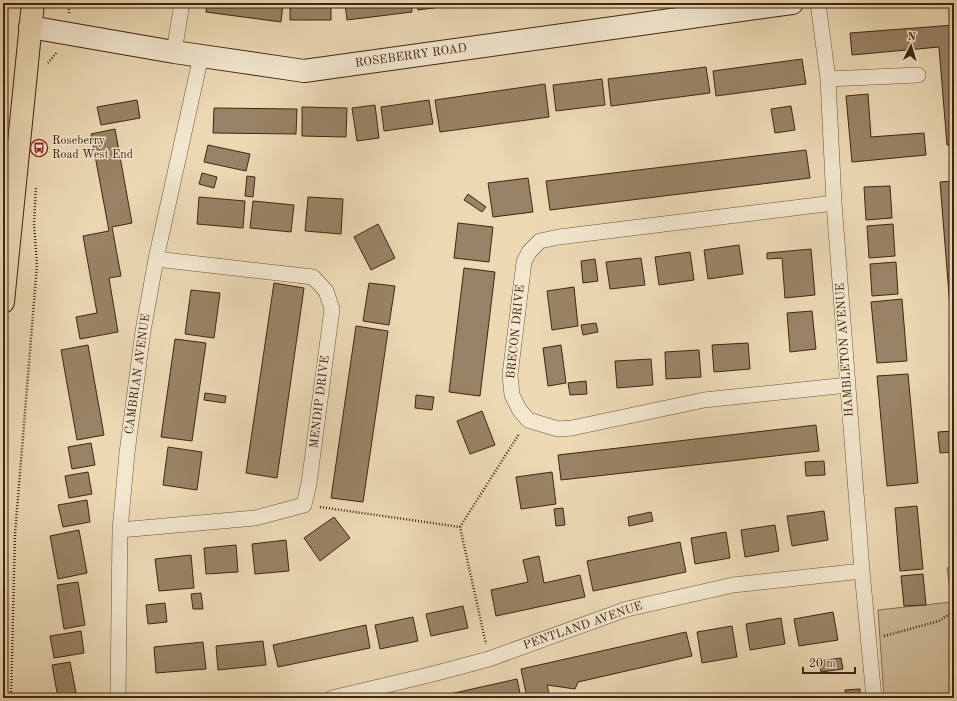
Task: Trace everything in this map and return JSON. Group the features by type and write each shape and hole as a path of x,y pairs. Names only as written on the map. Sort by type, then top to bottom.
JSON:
{"main road":[{"path":"3,302 33,3"}],"street":[{"path":"174,52 182,3"},
{"name":"ROSEBERRY ROAD","path":"30,27 174,52 304,71 792,3"},
{"name":"HAMBLETON AVENUE","path":"818,3 828,79 834,203 862,571 874,698"},
{"name":"CAMBRIAN AVENUE","path":"118,698 120,530 126,453 143,331 156,259 201,56"},
{"path":"828,79 918,75"},
{"name":"BRECON DRIVE","path":"528,420 519,409 512,395 510,375 524,262 529,252 540,242 559,237 834,203"},
{"name":"MENDIP DRIVE","path":"156,259 313,277 326,291 332,309 310,484 304,505"},
{"path":"528,420 558,429 572,428 704,400 848,385"},
{"path":"120,530 256,518 304,505"},
{"name":"PENTLAND AVENUE","path":"332,698 489,659 627,609 733,585 862,571"}],"path":[{"path":"47,70 48,62 57,53 64,33 70,13 69,3"},
{"path":"11,698 15,534 37,265 34,224 36,184"},
{"path":"489,659 460,527 528,420"},
{"path":"304,505 460,527"},
{"path":"868,640 939,622 954,611"}],"shaded area":[{"path":"954,567 954,698 884,698 878,610 952,602 947,568"}],"building":[{"path":"207,3 283,3 281,22 206,12"},
{"path":"290,3 331,3 331,20 290,20"},
{"path":"345,3 411,3 412,12 347,20"},
{"path":"417,3 441,3 441,7 418,10"},
{"path":"446,3 481,3 447,7"},
{"path":"954,25 954,145 947,145 939,47 852,55 850,33"},
{"path":"802,59 806,84 716,96 713,71"},
{"path":"706,67 710,93 611,106 608,79"},
{"path":"602,79 605,105 556,111 553,85"},
{"path":"545,84 549,117 440,132 435,100"},
{"path":"868,94 871,137 924,133 926,155 852,162 846,96"},
{"path":"137,100 140,118 101,125 97,107"},
{"path":"429,100 433,124 384,131 381,107"},
{"path":"375,105 379,138 357,141 352,108"},
{"path":"791,106 795,130 775,133 771,109"},
{"path":"302,107 347,108 346,137 302,136"},
{"path":"214,108 297,109 296,134 213,133"},
{"path":"115,129 132,223 112,227 121,276 109,278 118,332 80,339 76,317 97,313 83,236 109,231 91,134"},
{"path":"208,145 250,154 246,171 204,162"},
{"path":"806,150 810,178 550,210 546,181"},
{"path":"202,173 217,177 214,188 199,184"},
{"path":"247,176 255,177 253,197 245,196"},
{"path":"528,178 533,212 493,217 488,183"},
{"path":"954,181 954,357 940,182"},
{"path":"890,186 892,218 866,220 864,187"},
{"path":"468,194 486,207 482,212 464,200"},
{"path":"199,197 245,201 243,228 197,224"},
{"path":"308,197 343,199 341,234 305,231"},
{"path":"253,201 294,205 291,232 250,228"},
{"path":"458,223 493,227 489,262 454,258"},
{"path":"378,224 395,258 371,270 354,237"},
{"path":"893,224 895,256 869,258 867,226"},
{"path":"739,245 743,274 708,279 704,250"},
{"path":"811,249 815,295 785,298 782,258 767,259 767,253"},
{"path":"690,252 694,280 659,285 655,257"},
{"path":"641,258 645,285 610,289 606,262"},
{"path":"595,259 598,281 583,283 581,261"},
{"path":"896,262 898,294 872,296 870,264"},
{"path":"464,268 495,272 480,396 449,392"},
{"path":"274,283 304,288 277,478 246,473"},
{"path":"369,283 395,286 389,325 363,321"},
{"path":"574,287 578,326 552,330 547,291"},
{"path":"191,290 220,293 214,338 185,334"},
{"path":"902,299 907,361 877,363 871,302"},
{"path":"812,311 816,349 790,352 787,313"},
{"path":"596,323 598,332 583,335 581,325"},
{"path":"356,326 388,331 363,502 331,498"},
{"path":"175,339 206,343 192,441 161,437"},
{"path":"748,343 750,369 714,372 712,345"},
{"path":"88,345 104,435 77,440 61,350"},
{"path":"561,345 566,383 548,386 543,348"},
{"path":"699,350 701,377 666,379 665,352"},
{"path":"651,359 653,385 617,388 615,361"},
{"path":"908,374 918,483 887,486 877,376"},
{"path":"586,381 587,394 570,395 568,383"},
{"path":"205,393 226,396 225,403 204,400"},
{"path":"416,395 434,397 432,410 415,408"},
{"path":"482,411 495,445 470,454 457,421"},
{"path":"816,425 819,451 561,480 558,455"},
{"path":"954,431 954,452 940,453 938,432"},
{"path":"91,443 95,465 72,469 68,447"},
{"path":"168,447 202,452 197,490 163,485"},
{"path":"824,461 825,475 806,476 805,462"},
{"path":"88,472 92,494 69,498 65,476"},
{"path":"552,472 556,504 521,509 516,477"},
{"path":"87,500 90,522 63,527 58,505"},
{"path":"917,506 923,569 900,571 895,508"},
{"path":"563,508 565,525 556,526 554,509"},
{"path":"824,511 828,540 792,546 787,516"},
{"path":"651,512 653,521 629,526 628,517"},
{"path":"334,517 350,538 320,561 304,538"},
{"path":"775,525 779,551 745,557 741,530"},
{"path":"79,530 87,573 58,579 50,536"},
{"path":"726,532 730,558 695,564 691,538"},
{"path":"286,540 289,571 255,574 252,544"},
{"path":"680,542 686,572 593,591 587,561"},
{"path":"236,545 238,572 206,574 204,548"},
{"path":"191,555 194,588 159,591 155,559"},
{"path":"539,556 544,583 580,575 585,597 496,616 491,590 528,582 523,560"},
{"path":"923,574 926,605 904,606 901,576"},
{"path":"78,582 85,625 64,629 57,585"},
{"path":"201,593 203,609 193,609 191,594"},
{"path":"165,603 167,622 148,624 146,605"},
{"path":"463,606 468,628 431,636 426,614"},
{"path":"833,612 838,640 799,646 794,619"},
{"path":"413,617 418,641 380,649 375,625"},
{"path":"781,618 785,644 750,650 746,624"},
{"path":"366,625 370,648 278,667 273,645"},
{"path":"732,626 737,657 702,663 697,632"},
{"path":"81,631 84,653 54,658 50,636"},
{"path":"686,632 692,656 578,682 575,689 547,685 550,698 527,698 521,669"},
{"path":"263,641 266,665 218,670 216,646"},
{"path":"203,642 206,669 156,673 154,647"},
{"path":"841,658 843,669 821,672 819,661"},
{"path":"70,662 77,698 58,698 52,665"},
{"path":"517,679 521,698 432,698"},
{"path":"860,689 860,698 846,698 845,690"}],"place":[{"name":"Roseberry Road West End","path":"39,148"}]}
